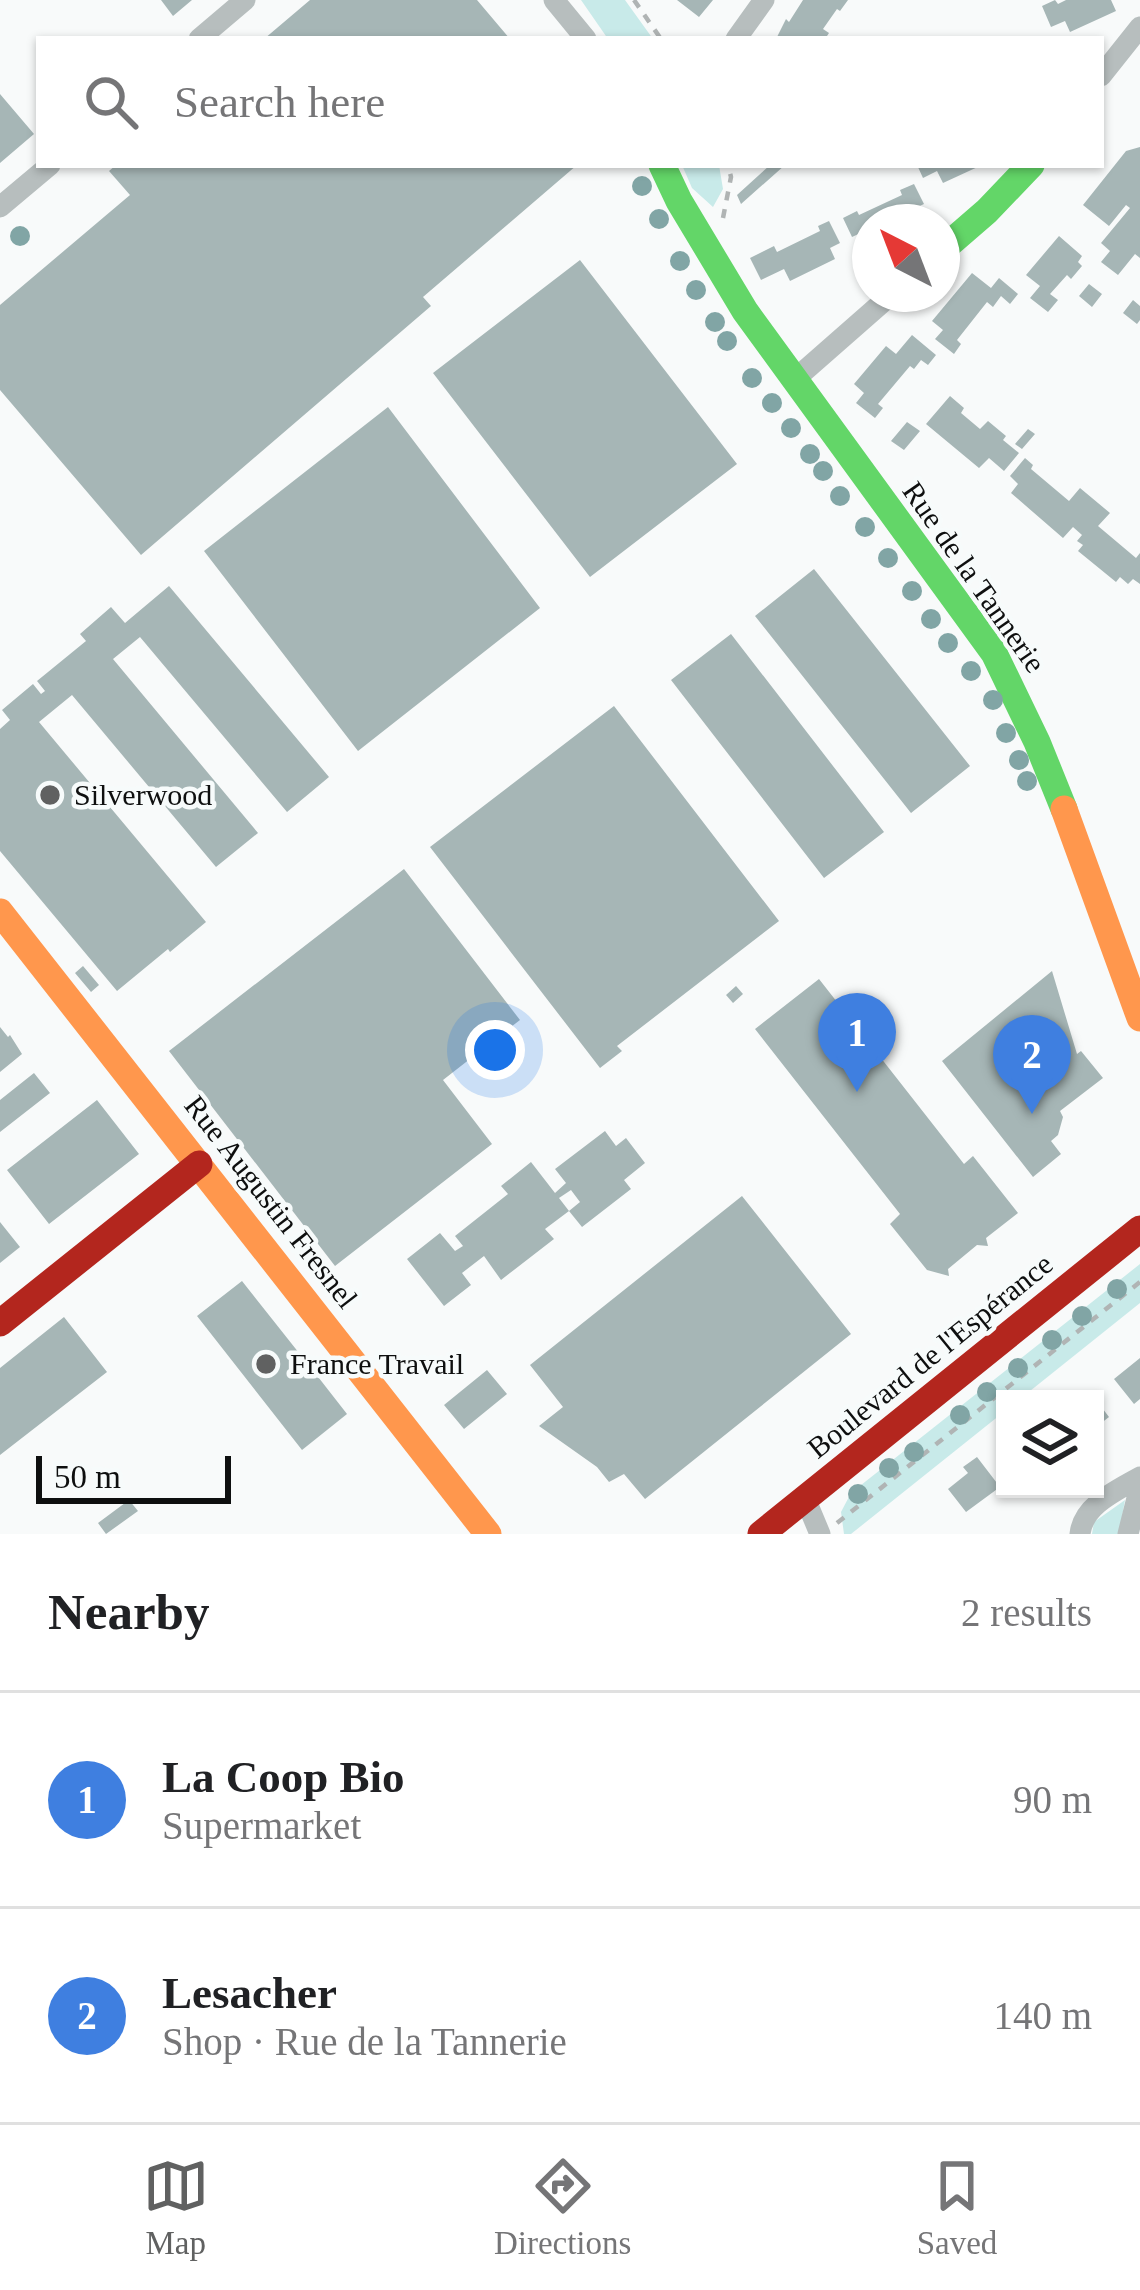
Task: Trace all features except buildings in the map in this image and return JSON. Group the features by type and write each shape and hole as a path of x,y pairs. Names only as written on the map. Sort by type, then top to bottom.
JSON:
{"street":[{"path":"203,36 245,0"},
{"path":"554,0 584,36"},
{"path":"738,36 764,0"},
{"path":"1104,73 1139,33"},
{"path":"0,207 46,168"},
{"name":"Rue de la Tannerie","path":"664,168 745,311 994,653 1027,715 1058,791 1140,1018"},
{"path":"960,234 1028,168"},
{"path":"794,380 871,312"},
{"name":"Rue Augustin Fresnel","path":"0,912 488,1534"},
{"path":"0,1323 199,1164"},
{"name":"Boulevard de l'Espérance","path":"760,1534 1140,1229"},
{"path":"1080,1534 1086,1514 1109,1495 1140,1482"},
{"path":"1128,1534 1140,1482"},
{"path":"805,1498 822,1534"}],"path":[{"path":"634,0 659,36"},
{"path":"715,261 729,168"},
{"path":"822,1534 1140,1282"}],"shaded area":[{"path":"581,0 625,0 651,36 606,36"},
{"path":"683,168 720,168 723,189 713,207 692,188"},
{"path":"1140,1264 1140,1303 1031,1390 996,1390 996,1418 851,1534 844,1534 841,1512 851,1493"},
{"path":"1125,1500 1119,1534 1092,1534 1094,1522"}],"traffic: fast":[{"path":"663,168 745,311 994,653 1064,809"},
{"path":"960,234 1028,168"}],"traffic: slow":[{"path":"1064,809 1140,1018"},
{"path":"0,912 488,1534"}],"traffic: jam":[{"path":"0,1323 199,1164"},
{"path":"761,1534 1140,1229"}],"place":[{"name":"Silverwood","path":"50,795"},
{"name":"La Coop Bio","path":"857,1092"},
{"name":"Lesacher","path":"1032,1114"},
{"name":"France Travail","path":"266,1364"}]}
